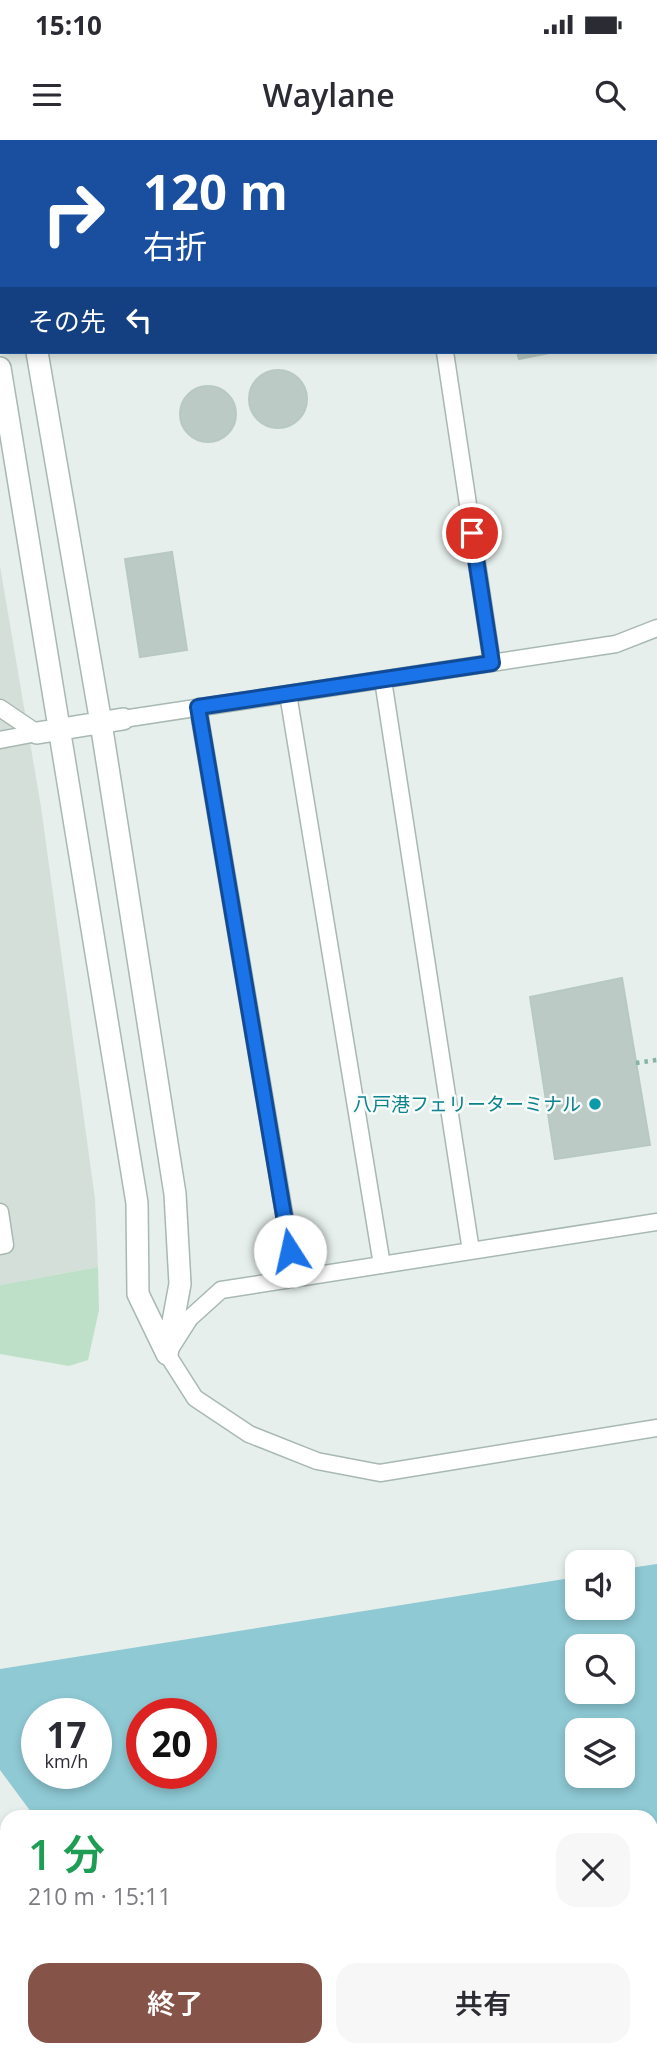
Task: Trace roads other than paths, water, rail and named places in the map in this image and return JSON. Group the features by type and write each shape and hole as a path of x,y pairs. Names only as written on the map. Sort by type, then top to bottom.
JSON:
{"street":[{"path":"37,354 101,723 175,1194 180,1283 167,1354"},
{"path":"0,368 137,1203 138,1294 167,1354"},
{"path":"37,733 123,719"}],"lane":[{"path":"445,354 492,663"},
{"path":"123,719 616,644 657,628"},
{"path":"383,680 471,1251"},
{"path":"288,694 382,1265"},
{"path":"198,707 295,1278"},
{"path":"0,708 37,733"},
{"path":"0,740 37,733"},
{"path":"0,1212 5,1245 0,1246"},
{"path":"657,1222 221,1290 190,1318 167,1354 195,1398 249,1434 317,1461 380,1473 657,1428"}],"water":[{"path":"657,1564 657,1810 0,1810 0,1669 565,1579 565,1620 635,1620 635,1567"}],"place":[{"name":"八戸港フェリーターミナル","path":"595,1104"}]}
